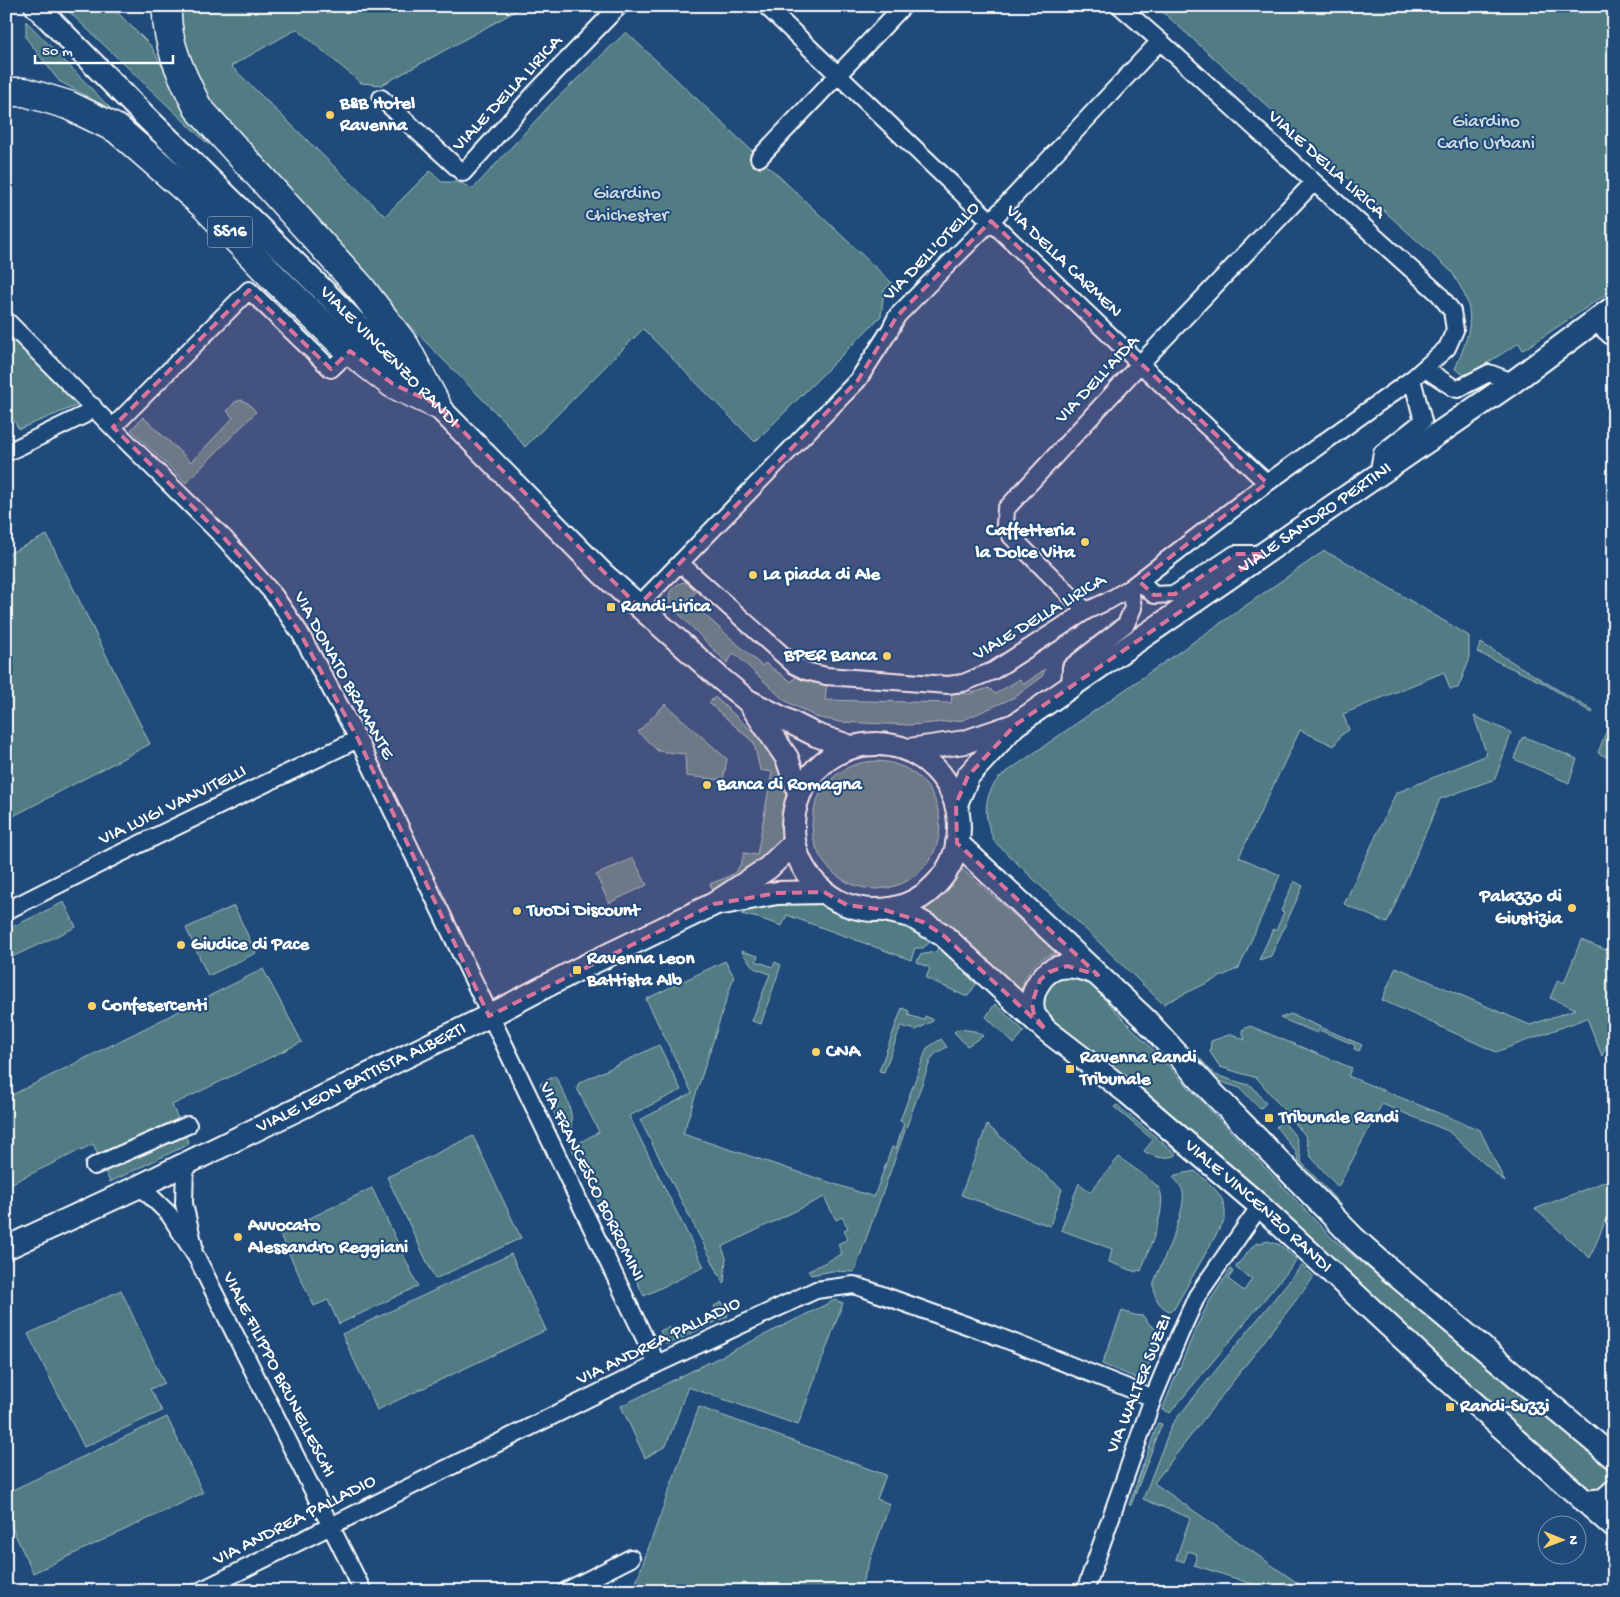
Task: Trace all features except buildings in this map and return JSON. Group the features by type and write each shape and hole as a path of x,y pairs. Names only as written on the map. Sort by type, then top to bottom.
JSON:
{"highway":[{"path":"167,6 166,18 174,52 185,82 198,108 360,287 405,346 436,404"},
{"name":"SS16","path":"6,92 25,92 68,105 117,129 204,205 273,277 350,351 393,384 436,404"}],"street":[{"name":"VIALE VINCENZO RANDI","path":"36,6 147,118 326,293 603,574 748,702 787,758 799,793"},
{"name":"VIALE DELLA LIRICA","path":"381,98 463,173 535,92 619,6"},
{"name":"VIA DELLA CARMEN","path":"766,6 837,76 1267,483"},
{"path":"759,158 903,6"},
{"name":"VIALE DELLA LIRICA","path":"681,564 794,665 806,671 826,676 948,685 963,683 993,671 1086,611 1108,601 1135,584 1267,483 1412,379 1447,348 1454,330 1452,311 1439,294 1120,6"},
{"name":"VIA DELL'OTELLO","path":"638,606 681,564 858,380 897,316 991,221 1160,41"},
{"name":"VIA DELL'AIDA","path":"1086,611 1011,536 1005,526 1006,509 1140,364 1314,182"},
{"path":"113,427 249,290 331,369 350,351"},
{"name":"VIALE SANDRO PERTINI","path":"909,750 965,742 1014,725 1512,382 1614,307"},
{"name":"VIA DONATO BRAMANTE","path":"6,320 226,539 274,594 300,633 358,739 489,1016"},
{"path":"1594,321 1614,339"},
{"path":"1424,368 1458,389 1489,373 1512,382"},
{"path":"1378,475 1382,454 1423,421 1412,379"},
{"path":"6,453 84,415 94,406"},
{"path":"1135,584 1154,594 1175,594 1234,554 1264,554"},
{"name":"VIALE DELLA LIRICA","path":"1070,688 1071,667 1126,624 1133,608 1135,584"},
{"name":"VIALE VINCENZO RANDI","path":"748,702 816,735 851,747"},
{"name":"VIALE SANDRO PERTINI","path":"956,804 968,776 1014,725"},
{"name":"VIA LUIGI VANVITELLI","path":"6,911 115,856 358,739"},
{"path":"880,743 909,750 925,759 938,771 949,786 956,804 959,823 953,858 946,871 926,893 914,901 885,910 859,909 835,900 813,882 804,870 794,843 793,818 799,793 808,777 820,764 834,754 851,747 880,743"},
{"name":"VIALE LEON BATTISTA ALBERTI","path":"6,1248 140,1186 714,904 768,868 794,843"},
{"name":"VIALE VINCENZO RANDI","path":"957,843 1146,1020 1207,1087 1354,1238 1614,1458"},
{"name":"VIALE LEON BATTISTA ALBERTI","path":"714,904 777,893 824,892"},
{"name":"VIALE VINCENZO RANDI","path":"885,910 910,916 943,935 1046,1030 1128,1093 1260,1206 1439,1372 1614,1527"},
{"path":"1046,1030 1034,1015 1032,1003 1034,991 1040,980 1049,972 1066,966 1084,968 1098,974"},
{"name":"VIA FRANCESCO BORROMINI","path":"489,1016 657,1364"},
{"path":"94,1166 188,1125"},
{"name":"VIALE FILIPPO BRUNELLESCHI","path":"185,1163 184,1204 197,1258"},
{"name":"VIALE FILIPPO BRUNELLESCHI","path":"140,1186 168,1214 197,1258 363,1591"},
{"name":"VIA WALTER SUZZI","path":"1085,1591 1153,1398 1197,1296 1260,1206"},
{"name":"VIA ANDREA PALLADIO","path":"200,1591 657,1364 816,1290 854,1285 1002,1338 1153,1398"},
{"path":"1585,1502 1604,1500 1614,1490"},
{"path":"566,1591 631,1558"}],"highlighted area":[{"path":"991,221 1267,483 1139,581 1154,595 1175,594 1235,554 1264,554 1015,725 968,776 956,804 957,843 1098,975 1067,966 1049,972 1040,980 1032,1003 1034,1015 1046,1030 943,935 923,922 885,910 847,905 824,892 777,893 714,904 489,1016 358,739 300,633 274,595 225,539 113,427 249,290 331,369 350,351 393,384 436,404 638,606 858,380 897,316"}],"green space":[{"path":"63,6 111,6 151,46 177,94 209,145"},
{"name":"Giardino Chichester","path":"179,6 525,6 382,85 361,83 297,29 231,66 385,216 430,171 442,182 458,182 473,189 551,104 626,32 892,283 884,290 881,316 755,442 643,329 525,447 507,424 378,294 205,104 185,53"},
{"name":"Giardino Carlo Urbani","path":"1156,6 1614,6 1614,289 1523,350 1519,343 1466,376 1455,369 1468,333 1468,306 1465,296 1452,272"},
{"path":"26,21 112,110 59,81 26,38"},
{"path":"6,331 81,404 19,429 6,408"},
{"path":"241,400 248,403 256,412 186,483 131,430 143,417 191,462 233,418 227,411 235,402"},
{"path":"47,535 150,744 6,820 6,555"},
{"path":"1324,551 1348,563 1469,636 1469,661 1458,688 1450,689 1444,672 1343,714 1349,730 1341,735 1334,746 1300,730 1239,857 1280,875 1239,968 1163,1004 995,842 988,825 986,808 990,791 1001,776"},
{"path":"683,582 694,584 699,589 688,600 762,666 765,663 792,682 796,676 827,684 825,700 951,703 952,693 968,694 989,688 995,694 1020,679 1024,684 1045,669 1042,677 1015,697 963,720 911,725 840,722 816,717 784,700 734,653 727,663 671,606 669,594 675,586"},
{"path":"1481,643 1593,711 1592,713 1543,683 1477,652"},
{"path":"715,697 774,751 786,784 782,839 775,851 739,878 713,891 710,884 728,877 736,871 744,853 757,855 772,772 760,770 754,743 709,703"},
{"path":"665,704 727,759 723,780 686,776 685,754 658,751 638,732"},
{"path":"1474,716 1511,734 1495,779 1440,799 1387,923 1344,904 1396,793 1487,755"},
{"path":"1610,721 1614,723 1614,760 1598,753"},
{"path":"1525,737 1577,759 1569,783 1514,759 1522,738"},
{"path":"876,761 900,766 921,780 935,801 940,825 935,849 921,870 900,884 876,889 852,884 831,870 817,849 812,825 817,801 831,780 852,766"},
{"path":"633,858 647,885 609,903 596,875"},
{"path":"959,866 1057,953 1042,959 1032,968 1028,973 1020,995 915,909 940,891"},
{"path":"1294,881 1303,886 1271,956 1259,960 1273,929 1276,931 1284,912 1281,911"},
{"path":"64,902 76,927 12,957 6,945 6,930"},
{"path":"805,902 823,904 847,917 900,920 935,938 923,948 915,948 911,960 787,915 782,926 741,914 766,903"},
{"path":"234,906 256,953 208,976 186,928"},
{"path":"1581,940 1614,953 1614,1029 1602,1056 1587,1018 1496,1052 1382,1000 1396,967 1530,1025 1576,1009 1550,998 1558,980 1564,983"},
{"path":"940,947 976,984 968,996 926,978 930,968 917,962 920,955 935,952"},
{"path":"741,951 758,956 756,961 773,967 775,962 781,965 761,1024 752,1021 770,974 754,968"},
{"path":"725,961 734,976 683,1134 874,1197 892,1147 896,1149 904,1123 900,1121 927,1048 941,1039 947,1047 936,1053 931,1059 854,1272 832,1271 811,1275 808,1271 842,1254 838,1244 848,1239 844,1230 848,1228 842,1217 836,1220 824,1197 722,1247 726,1258 724,1284 640,1120 692,1093 646,999"},
{"path":"263,969 302,1042 172,1105 189,1144 110,1182 93,1144 6,1186 6,1098"},
{"path":"1077,976 1089,983 1331,1237 1607,1467 1610,1476 1607,1486 1594,1495 1470,1389 1364,1287 1212,1148 1046,1018 1042,998 1047,987 1055,979"},
{"path":"995,1004 1024,1031 1014,1044 986,1017"},
{"path":"902,1008 909,1011 908,1015 924,1020 925,1016 933,1021 916,1030 901,1026 884,1072 879,1071"},
{"path":"1291,1014 1362,1045 1359,1051 1354,1049 1355,1045 1319,1030 1317,1033 1280,1018"},
{"path":"1250,1026 1352,1068 1348,1076 1480,1130 1505,1182 1448,1131 1382,1104 1338,1187 1311,1157 1305,1135 1257,1078 1220,1067 1210,1052 1211,1041 1232,1034 1245,1040 1242,1030"},
{"path":"959,1029 975,1031 983,1036 967,1046 954,1032"},
{"path":"659,1045 681,1090 629,1116 704,1267 644,1296 571,1147 599,1132 577,1088 579,1083"},
{"path":"1195,1055 1215,1075 1252,1086 1266,1103 1260,1109 1240,1088 1215,1080 1194,1057"},
{"path":"555,1076 568,1102 571,1115 571,1130 564,1133 540,1084"},
{"path":"1117,1105 1176,1154 1162,1158 1144,1151 1153,1140 1114,1107"},
{"path":"1283,1121 1296,1137 1302,1163 1341,1205 1340,1207 1300,1165 1296,1152 1276,1127"},
{"path":"987,1125 1062,1189 1050,1226 961,1195"},
{"path":"473,1136 521,1238 435,1279 387,1177"},
{"path":"1119,1157 1153,1182 1161,1193 1160,1215 1153,1240 1141,1271 1137,1270 1136,1272 1109,1262 1112,1249 1061,1230 1079,1183 1090,1192"},
{"path":"1195,1171 1221,1197 1225,1210 1225,1219 1174,1309 1169,1311 1161,1306 1157,1299 1154,1291 1154,1282 1177,1225 1183,1202 1182,1188 1173,1177"},
{"path":"1614,1178 1614,1200 1590,1258 1535,1209"},
{"path":"372,1188 418,1286 339,1324 328,1300 314,1306 279,1233"},
{"path":"1268,1241 1280,1245 1297,1260 1170,1413 1162,1410 1196,1328 1209,1302 1231,1269 1233,1272 1228,1279 1244,1291 1252,1279 1236,1268 1237,1265 1255,1244"},
{"path":"511,1254 546,1330 377,1410 342,1334"},
{"path":"1302,1265 1314,1277 1154,1483 1309,1591 1274,1591 1194,1565 1197,1554 1188,1551 1184,1562 1176,1559 1190,1518 1143,1499 1172,1424"},
{"path":"121,1290 164,1383 150,1389 162,1411 84,1447 28,1334"},
{"path":"835,1300 843,1303 798,1425 688,1387 666,1446 645,1458 621,1406"},
{"path":"722,1302 728,1316 667,1345 660,1331 668,1327 674,1338 719,1317 714,1306"},
{"path":"1122,1311 1143,1316 1150,1325 1161,1332 1143,1381 1102,1364"},
{"path":"699,1407 886,1475 877,1499 890,1504 859,1591 633,1591"},
{"path":"167,1417 203,1493 33,1573 6,1515 6,1493"},
{"path":"1158,1423 1162,1424 1131,1505 1129,1505"}],"place":[{"name":"B&B Hotel Ravenna","path":"330,115"},
{"name":"Caffetteria la Dolce Vita","path":"1085,542"},
{"name":"La piada di Ale","path":"753,575"},
{"name":"Randi-Lirica","path":"611,607"},
{"name":"BPER Banca","path":"887,656"},
{"name":"Banca di Romagna","path":"707,785"},
{"name":"Palazzo di Giustizia","path":"1572,908"},
{"name":"TuoDi Discount","path":"517,911"},
{"name":"Giudice di Pace","path":"181,945"},
{"name":"Ravenna Leon Battista Alb","path":"577,970"},
{"name":"Confesercenti","path":"92,1006"},
{"name":"CNA","path":"816,1052"},
{"name":"Ravenna Randi Tribunale","path":"1070,1069"},
{"name":"Tribunale Randi","path":"1269,1118"},
{"name":"Avvocato Alessandro Reggiani","path":"238,1237"},
{"name":"Randi-Suzzi","path":"1450,1407"}]}
